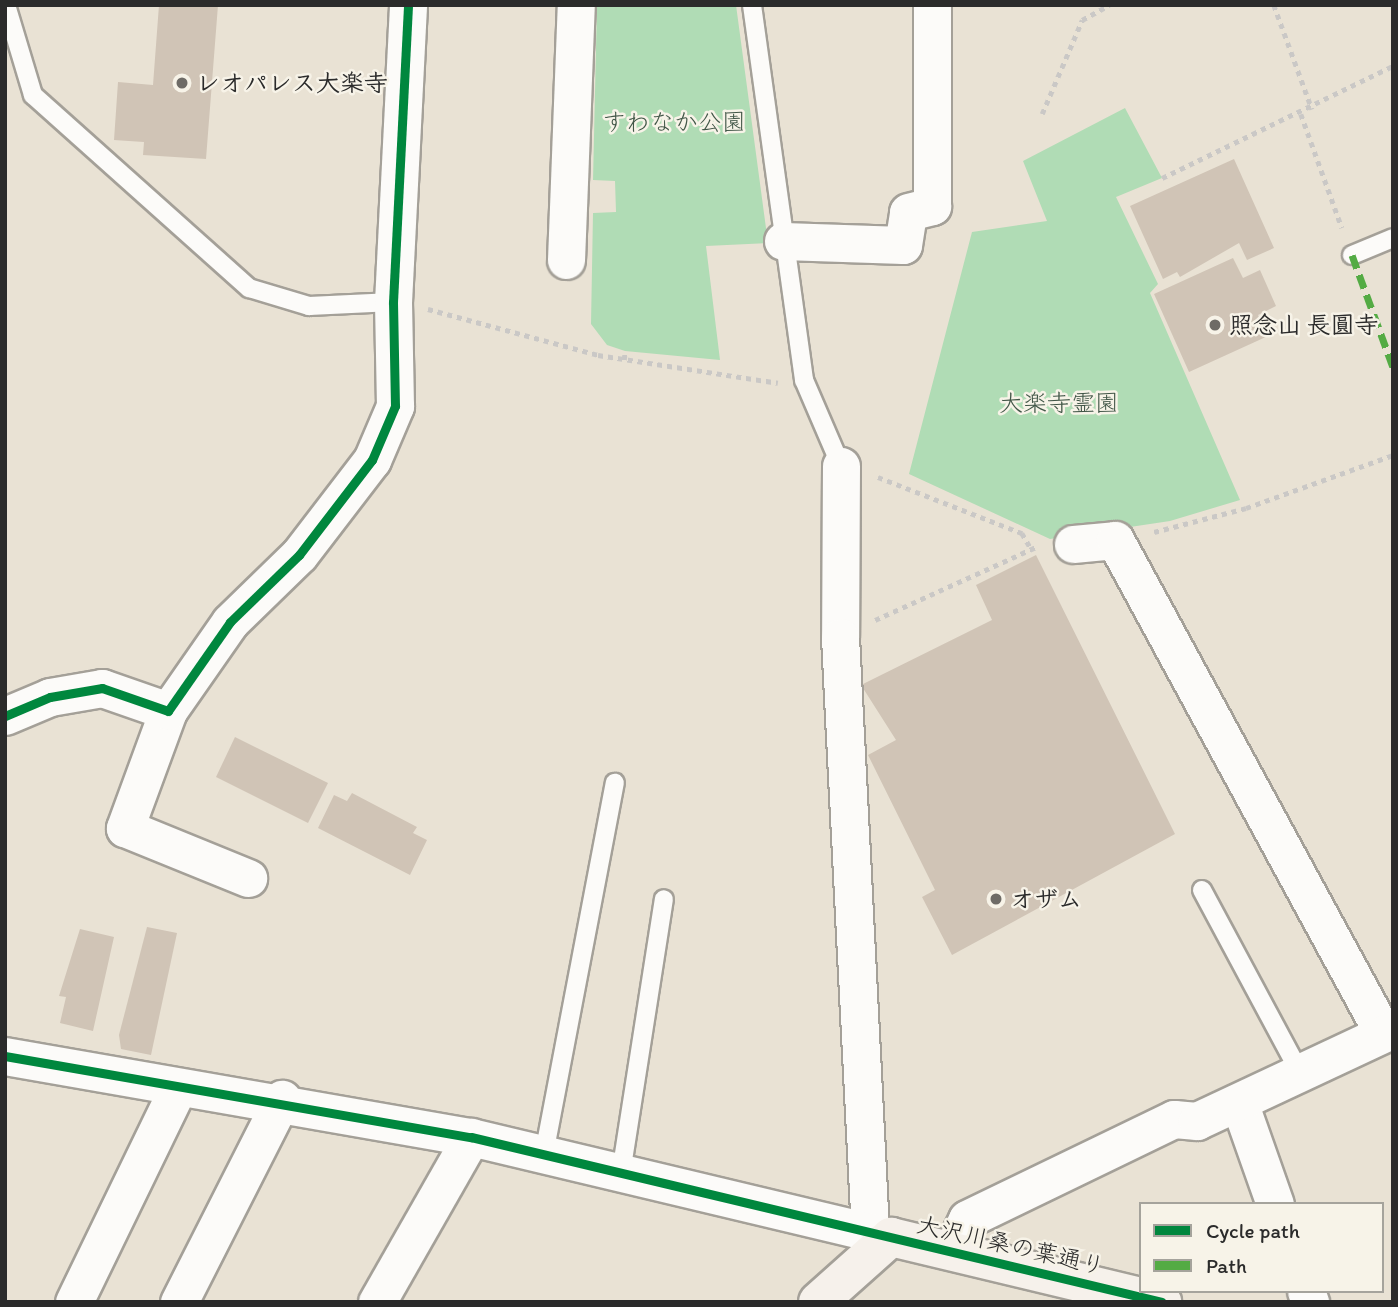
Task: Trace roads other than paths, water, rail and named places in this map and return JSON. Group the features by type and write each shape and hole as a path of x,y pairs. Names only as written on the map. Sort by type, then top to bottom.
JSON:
{"street":[{"path":"248,878 125,828 168,711 230,622 299,555 372,460 395,406 393,302 408,5"},
{"path":"566,260 576,5"},
{"path":"783,241 903,245 908,212 932,206 932,5"},
{"path":"5,1056 177,1090 282,1099 471,1137 881,1234 840,637 841,466"},
{"path":"953,1248 967,1219 1174,1119 1197,1121 1388,1031 1115,540 1073,544"},
{"path":"5,716 50,697 103,688 168,711"},
{"path":"74,1302 177,1090"},
{"path":"179,1302 282,1099"},
{"path":"1239,1102 1274,1202"},
{"path":"377,1302 471,1137"},
{"name":"大沢川桑の葉通り","path":"818,1302 881,1234 953,1248 1163,1302"}],"lane":[{"path":"6,5 33,95 249,288 309,306 393,302"},
{"path":"752,5 783,241 807,385 841,466"},
{"path":"1352,255 1393,238"},
{"path":"544,1154 615,783"},
{"path":"1202,890 1300,1073"},
{"path":"621,1173 664,899"}],"place":[{"name":"レオパレス大楽寺","path":"182,83"},
{"name":"照念山 長圓寺","path":"1215,325"},
{"name":"オザム","path":"996,899"}],"park label":[{"name":"すわなか公園","path":"674,122"},
{"name":"大楽寺霊園","path":"1059,403"}]}
